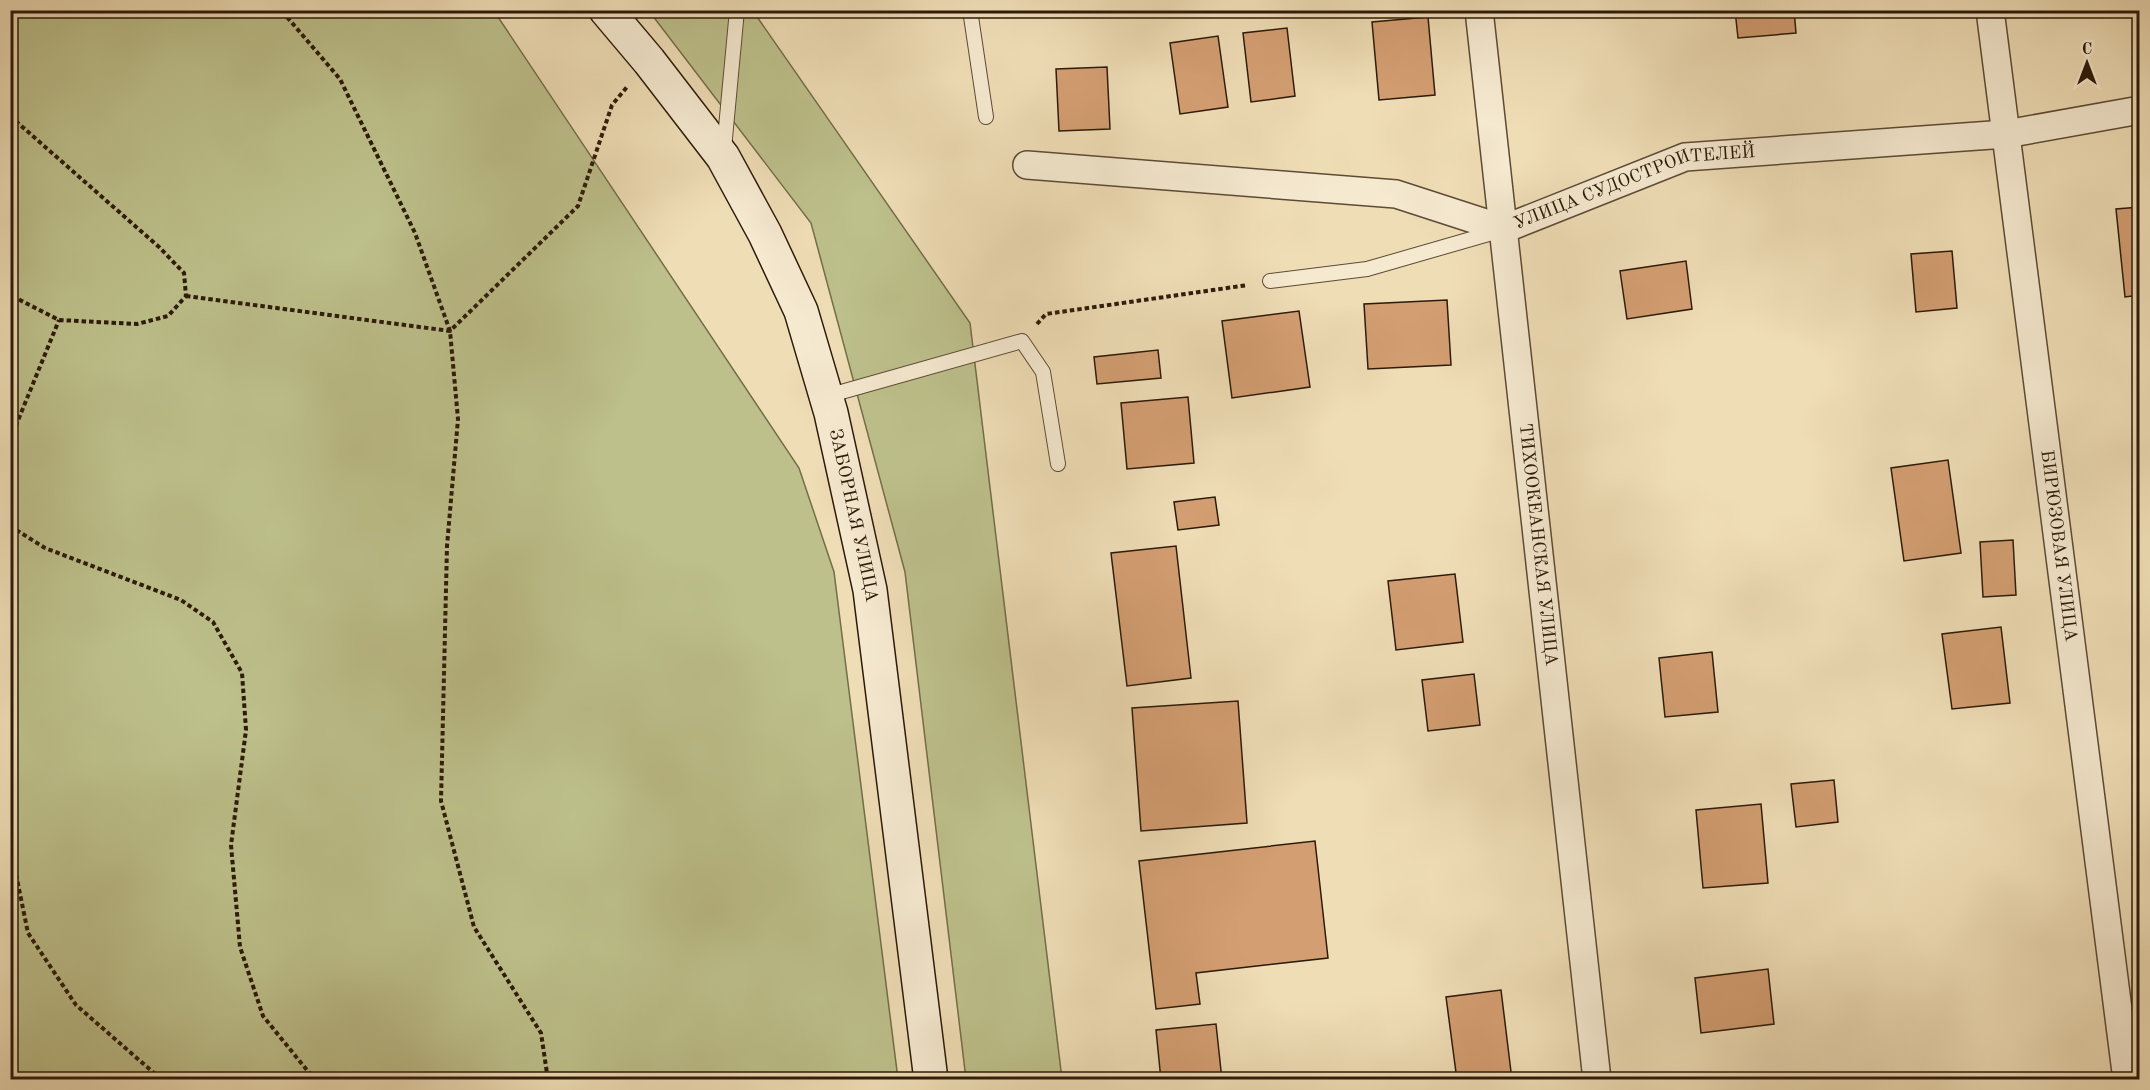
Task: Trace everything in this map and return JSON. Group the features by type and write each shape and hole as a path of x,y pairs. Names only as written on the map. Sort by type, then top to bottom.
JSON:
{"street":[{"name":"ЗАБОРНАЯ УЛИЦА","path":"606,10 649,61 723,157 765,234 801,311 826,396 870,591 931,1080"},
{"name":"ТИХООКЕАНСКАЯ УЛИЦА","path":"1479,10 1597,1080"},
{"name":"БИРЮЗОВАЯ УЛИЦА","path":"1990,10 2127,1080"},
{"name":"УЛИЦА СУДОСТРОИТЕЛЕЙ","path":"1027,165 1396,194 1504,229 1685,157 2006,134 2139,110"}],"lane":[{"path":"723,157 737,10"},
{"path":"970,10 986,117"},
{"path":"1270,281 1367,269 1504,229"},
{"path":"826,396 1022,341 1043,372 1058,464"}],"path":[{"path":"274,10 287,17 340,79 415,233 450,331 458,419 447,546 441,801 474,927 541,1033 548,1080"},
{"path":"450,331 578,206 612,105 649,61"},
{"path":"10,116 159,248 184,273 186,296 168,316 137,324 59,320 10,295"},
{"path":"1022,341 1046,314 1270,281"},
{"path":"186,296 450,331"},
{"path":"10,440 59,320"},
{"path":"10,526 45,548 181,600 213,622 242,673 246,730 231,845 240,947 263,1016 315,1080"},
{"path":"10,845 28,933 76,1005 162,1080"}],"green space":[{"path":"10,11 494,11 799,468 834,572 898,1079 11,1079"},
{"path":"649,11 753,11 970,323 1062,1079 966,1079 905,572 811,223"}],"building":[{"path":"1735,10 1794,10 1796,33 1738,38"},
{"path":"1850,10 1913,10 1913,14 1851,16"},
{"path":"1428,17 1435,95 1379,100 1372,22"},
{"path":"1287,28 1295,96 1251,102 1243,33"},
{"path":"1218,36 1228,107 1180,114 1170,43"},
{"path":"1107,67 1110,129 1059,131 1056,69"},
{"path":"2140,207 2140,295 2125,297 2116,209"},
{"path":"1952,251 1957,308 1916,312 1911,254"},
{"path":"1686,261 1692,309 1627,319 1620,271"},
{"path":"1447,300 1451,365 1368,369 1364,304"},
{"path":"1299,311 1310,387 1232,398 1222,321"},
{"path":"1158,350 1161,378 1097,384 1094,357"},
{"path":"1188,397 1194,463 1127,469 1121,403"},
{"path":"1948,460 1961,553 1904,561 1891,468"},
{"path":"1215,497 1219,525 1178,530 1174,502"},
{"path":"2013,540 2016,595 1983,597 1980,542"},
{"path":"1176,546 1191,678 1127,686 1111,553"},
{"path":"1455,574 1463,642 1396,650 1388,581"},
{"path":"2001,627 2010,703 1952,709 1942,634"},
{"path":"1712,652 1718,712 1665,717 1659,658"},
{"path":"1474,674 1480,725 1428,731 1422,680"},
{"path":"1238,701 1247,823 1141,831 1132,708"},
{"path":"1834,780 1838,822 1796,827 1791,784"},
{"path":"1761,804 1768,883 1703,888 1696,810"},
{"path":"1315,841 1328,958 1196,973 1200,1004 1156,1009 1139,861"},
{"path":"1768,969 1774,1024 1701,1033 1695,978"},
{"path":"1501,990 1512,1080 1457,1080 1446,997"},
{"path":"1216,1024 1222,1080 1161,1080 1156,1030"}]}
